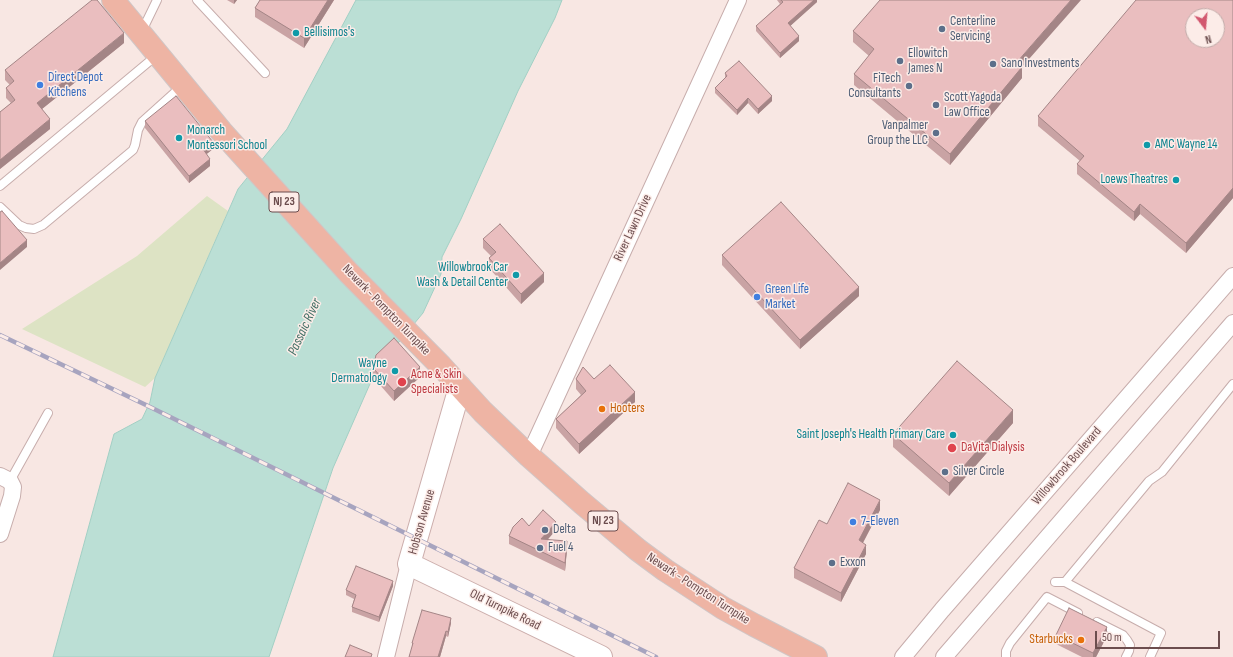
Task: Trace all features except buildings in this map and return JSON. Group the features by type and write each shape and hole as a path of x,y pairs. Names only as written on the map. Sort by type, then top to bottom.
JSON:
{"main road":[{"name":"Newark - Pompton Turnpike","path":"114,0 220,131 348,272 483,412 529,456 638,550 665,570 723,608 816,657"}],"street":[{"name":"River Lawn Drive","path":"529,456 738,0"},
{"name":"Willowbrook Boulevard","path":"903,657 942,610 1233,276"},
{"path":"944,657 1233,323"},
{"name":"Hobson Avenue","path":"386,657 409,564 460,387"},
{"path":"0,534 12,496 13,488 5,479"},
{"name":"Old Turnpike Road","path":"409,564 601,657"}],"lane":[{"path":"141,34 157,0"},
{"path":"197,0 265,73"},
{"path":"0,186 157,54"},
{"path":"0,207 19,225 26,228 34,229 43,225 133,150 138,130 142,122 183,86"},
{"path":"1065,582 1149,481 1162,472 1233,384"},
{"path":"5,479 48,413"},
{"path":"1055,582 1065,582 1161,633 1150,657"},
{"path":"1006,657 1006,651 1010,643 1048,598 1123,635 1130,645 1126,657"}],"green space":[{"path":"207,196 228,211 155,378 145,387 22,329 137,256"}],"water":[{"name":"Passaic River","path":"356,0 562,0 555,18 518,91 461,219 442,257 441,274 423,313 394,348 376,365 373,377 333,468 269,657 53,657 114,434 142,419 150,402 155,378 238,189 287,129"}],"railway":[{"path":"0,335 146,405 656,657"}],"place":[{"name":"Centerline Servicing","path":"942,29"},
{"name":"Bellisimos's","path":"296,33"},
{"name":"Ellowitch James N","path":"900,61"},
{"name":"Sano Investments","path":"993,64"},
{"name":"Direct Depot Kitchens","path":"40,85"},
{"name":"FiTech Consultants","path":"909,86"},
{"name":"Scott Yagoda Law Office","path":"936,105"},
{"name":"Vanpalmer Group the LLC","path":"936,133"},
{"name":"Monarch Montessori School","path":"179,138"},
{"name":"AMC Wayne 14","path":"1147,145"},
{"name":"Loews Theatres","path":"1176,180"},
{"name":"Willowbrook Car Wash & Detail Center","path":"516,275"},
{"name":"Green Life Market","path":"757,297"},
{"name":"Wayne Dermatology","path":"395,371"},
{"name":"Acne & Skin Specialists","path":"402,382"},
{"name":"Hooters","path":"602,409"},
{"name":"Saint Joseph's Health Primary Care","path":"953,435"},
{"name":"DaVita Dialysis","path":"952,448"},
{"name":"Silver Circle","path":"945,472"},
{"name":"7-Eleven","path":"853,522"},
{"name":"Delta","path":"545,530"},
{"name":"Fuel 4","path":"540,548"},
{"name":"Exxon","path":"832,563"},
{"name":"Starbucks","path":"1081,640"}]}
